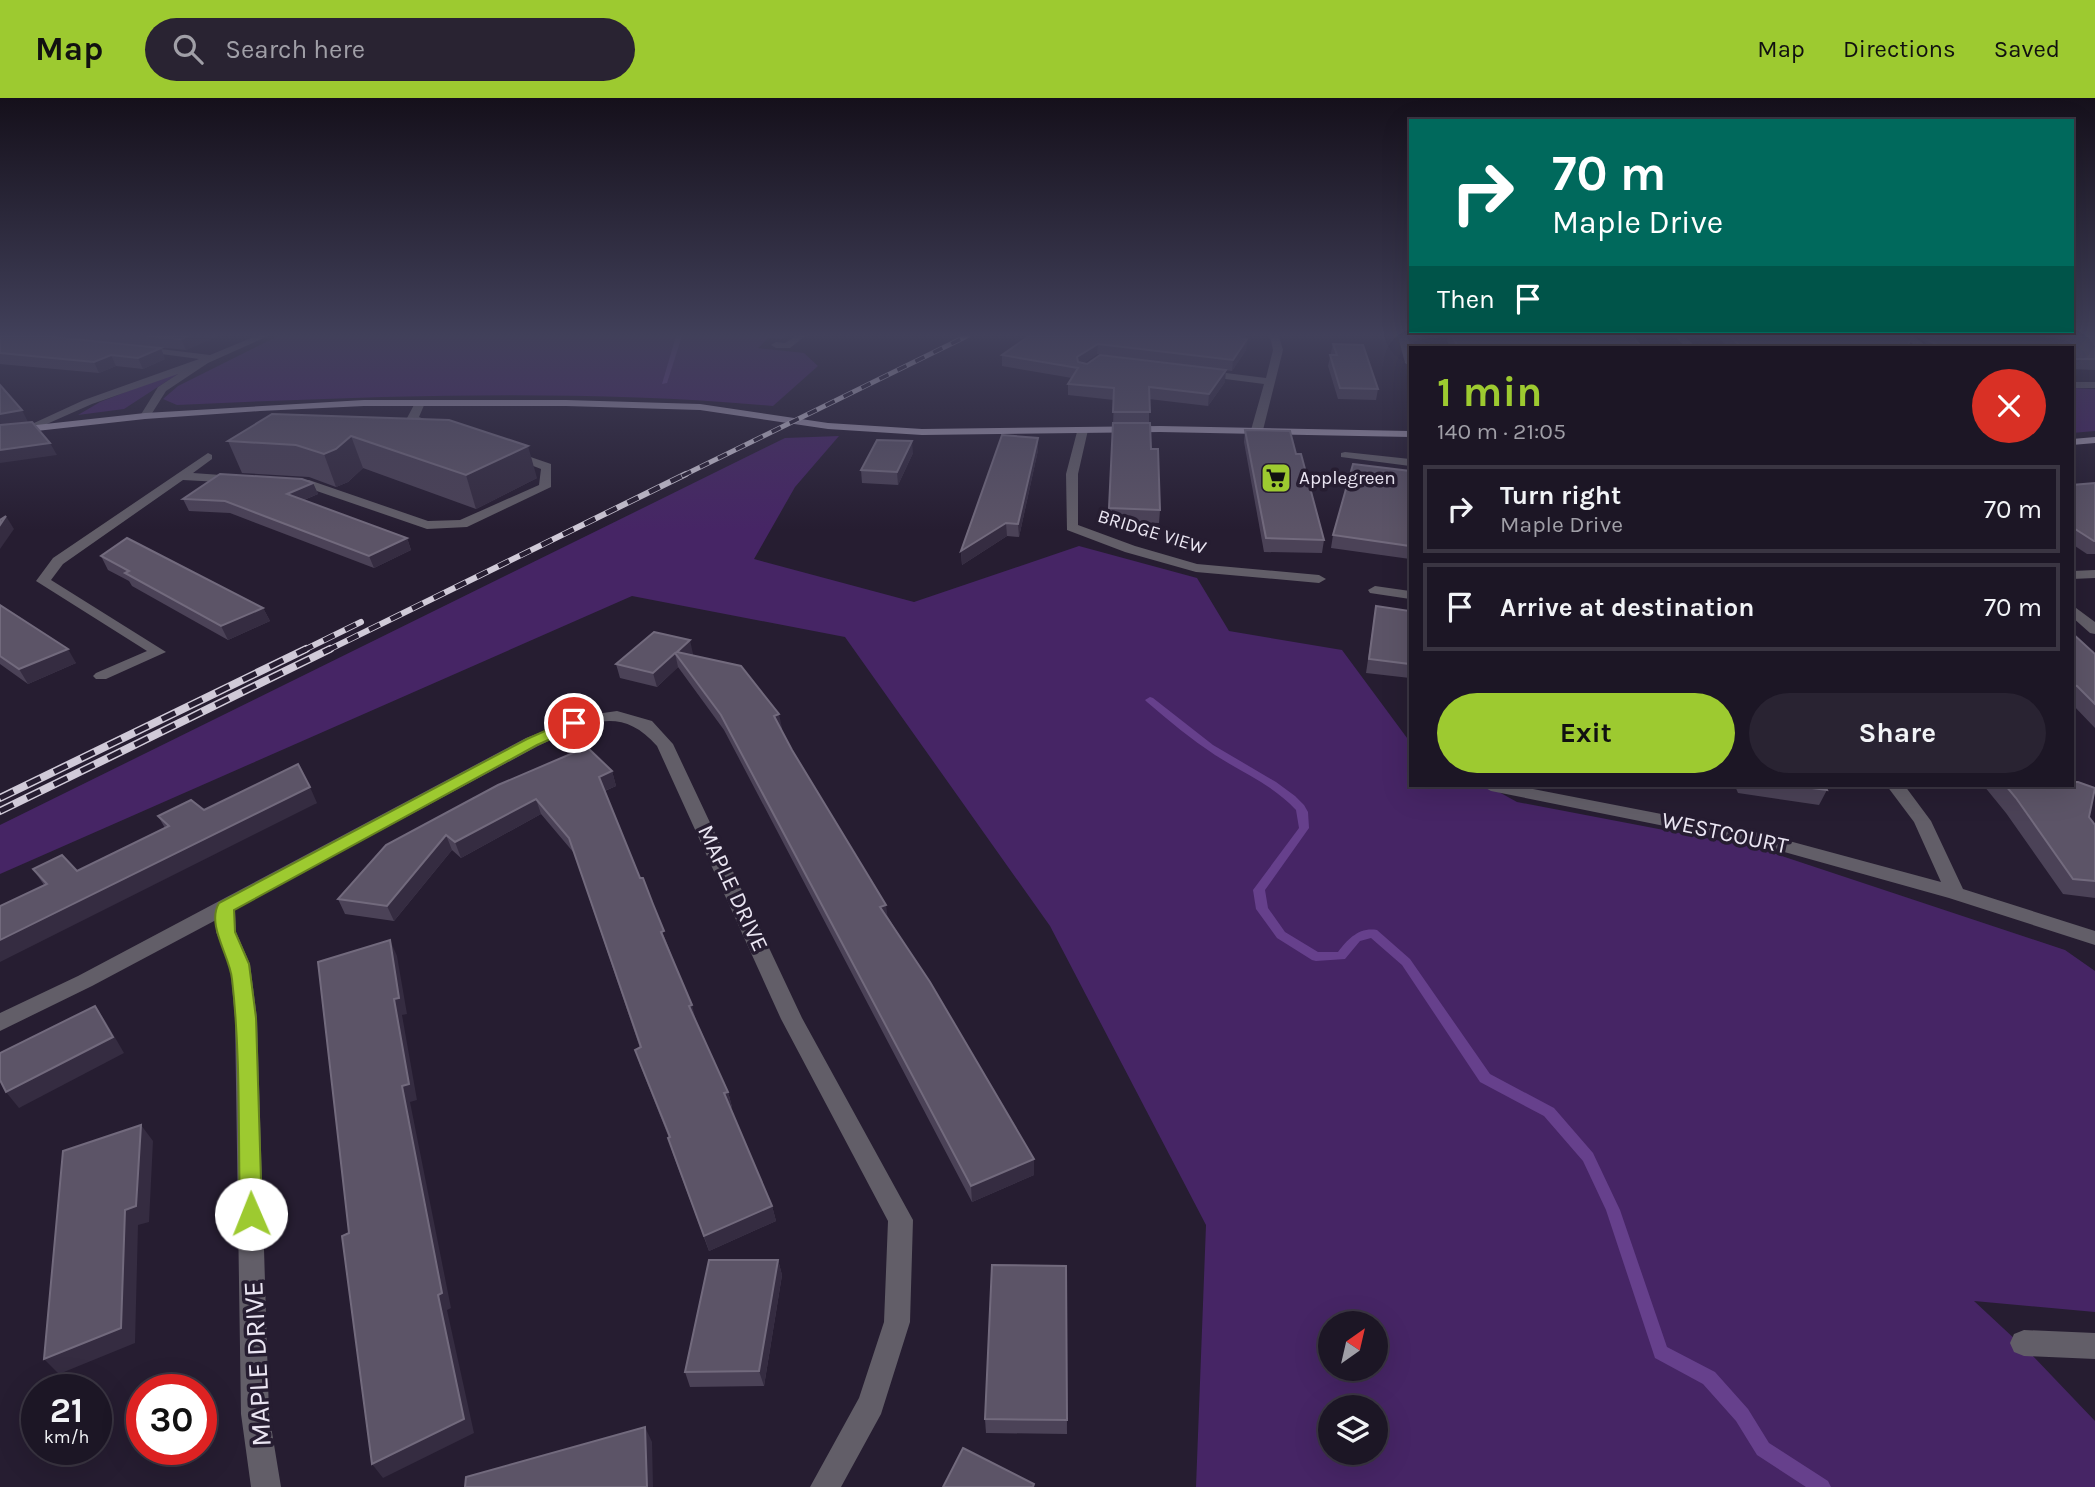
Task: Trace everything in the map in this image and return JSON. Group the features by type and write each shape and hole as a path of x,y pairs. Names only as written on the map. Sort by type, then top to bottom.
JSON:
{"main road":[{"path":"0,432 145,416 260,408 420,403 566,403 700,407 828,426 922,432 1257,430 1409,434"},
{"path":"2074,442 2095,440"}],"street":[{"path":"27,429 91,401"},
{"path":"145,416 155,401"},
{"path":"1257,430 1264,401"},
{"path":"420,403 413,418 449,432"},
{"name":"BRIDGE VIEW","path":"1082,430 1072,474 1072,527 1130,549 1196,568 1319,579"},
{"path":"281,483 309,484 427,525 462,524 545,487 547,467 498,449"},
{"path":"1345,455 1409,463"},
{"path":"101,676 158,652 43,581 58,561 208,457"},
{"path":"182,476 254,481"},
{"path":"2074,575 2095,574"},
{"path":"1375,590 1409,595"},
{"path":"2074,611 2095,630"},
{"name":"MAPLE DRIVE","path":"0,1023 225,907 532,742 574,723 600,717 625,716 648,725 665,744 792,1019 901,1220 897,1322 871,1404 825,1487"},
{"name":"WESTCOURT","path":"1496,787 1759,839 1955,893 2095,938"},
{"path":"1897,787 1922,821 1955,893"},
{"name":"MAPLE DRIVE","path":"225,907 226,932 240,964 246,1018 255,1414 266,1487"},
{"path":"2024,1343 2095,1346"}],"shaded area":[{"path":"137,401 124,409 78,415 100,402"},
{"path":"167,401 281,401 177,405"},
{"path":"708,401 779,401 773,406"},
{"path":"2074,401 2095,401 2095,431 2074,433"},
{"path":"839,436 795,487 754,559 914,602 1079,546 1197,578 1229,631 1342,650 1409,741 1409,787 1490,787 1517,802 1758,848 2065,950 2095,971 2095,1312 1974,1301 2032,1355 2095,1421 2095,1487 1196,1487 1206,1225 1050,926 845,637 632,596 0,874 0,825 785,438"}],"building":[{"path":"0,401 14,401 22,410 0,414"},
{"path":"1113,401 1150,401 1150,412 1113,412"},
{"path":"272,414 449,420 528,446 466,475 351,436 336,449 324,454 296,445 228,441"},
{"path":"32,422 50,443 0,450 0,425"},
{"path":"1113,423 1150,423 1151,449 1158,449 1160,510 1109,508"},
{"path":"1245,430 1290,431 1296,454 1301,454 1324,540 1266,538"},
{"path":"1002,435 1038,438 1018,524 1006,523 961,551"},
{"path":"877,440 912,441 897,472 861,470"},
{"path":"1353,464 1409,471 1409,546 1333,535"},
{"path":"220,474 302,479 313,483 287,494 407,538 369,556 225,501 183,499"},
{"path":"2095,483 2095,541 2074,528 2074,485"},
{"path":"127,538 263,608 221,626 125,573 129,571 101,556"},
{"path":"0,605 68,649 19,669 0,656"},
{"path":"1376,606 1409,611 1409,664 1369,659"},
{"path":"654,632 690,640 677,652 741,666 779,714 774,716 792,750 886,905 880,907 930,982 1034,1159 971,1186 721,715 675,653 653,673 616,664"},
{"path":"2074,635 2095,654 2095,704 2074,685"},
{"path":"587,747 612,771 599,777 640,878 643,878 664,931 661,932 692,1005 689,1006 728,1092 724,1093 772,1206 704,1236 668,1138 670,1137 635,1050 641,1047 569,838 536,799 455,842 446,835 387,906 338,899 386,845 498,785"},
{"path":"298,764 310,787 0,940 0,906 47,884 33,869 62,855 77,871 169,826 158,816 191,800 204,810"},
{"path":"2074,782 2078,782 2095,788 2089,817 2095,825 2095,881 2073,879 2007,787 2074,787"},
{"path":"1804,787 1826,787 1827,790"},
{"path":"390,940 399,998 394,999 409,1084 402,1086 442,1293 438,1295 464,1419 372,1464 342,1236 349,1233 318,962"},
{"path":"95,1006 113,1037 6,1092 0,1080 0,1053"},
{"path":"141,1125 136,1206 125,1210 121,1328 44,1359 63,1151"},
{"path":"709,1260 778,1260 759,1371 685,1372"},
{"path":"992,1265 1066,1266 1067,1420 985,1419"},
{"path":"645,1427 647,1487 465,1487 466,1477"},
{"path":"963,1448 1034,1484 1033,1487 943,1487"}],"waterway":[{"path":"1150,700 1210,747 1292,798 1302,810 1304,828 1259,890 1262,909 1281,935 1316,957 1341,956 1356,938 1373,933 1406,962 1485,1078 1549,1112 1588,1157 1613,1210 1661,1352 1709,1378 1742,1415 1763,1449 1822,1487"}],"railway":[{"path":"682,476 835,401"},
{"path":"326,651 686,474"},
{"path":"302,651 361,622"},
{"path":"0,798 306,649"},
{"path":"0,811 330,649"}],"place":[{"name":"Applegreen","path":"1276,478"}],"route":[{"path":"251,1214 246,1018 240,964 226,932 225,907 532,742 574,723"}]}
